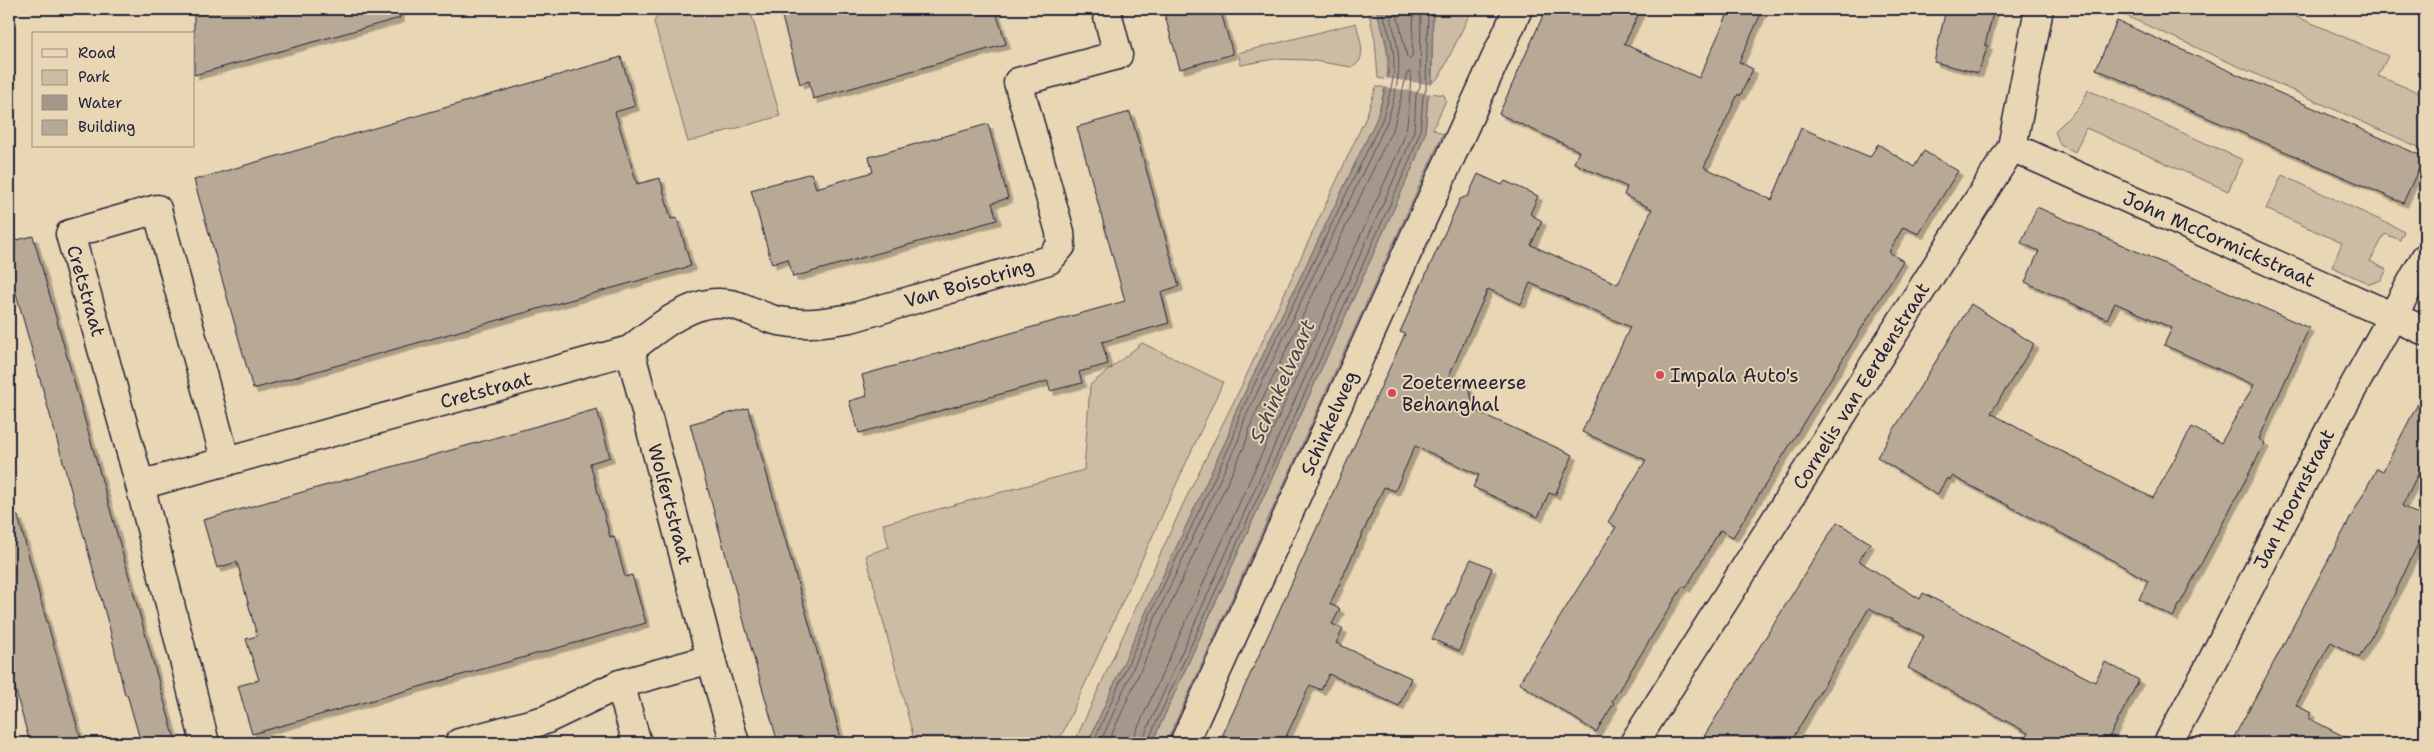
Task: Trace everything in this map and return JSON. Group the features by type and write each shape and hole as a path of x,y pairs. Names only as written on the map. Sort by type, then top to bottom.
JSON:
{"street":[{"name":"Van Boisotring","path":"706,304 719,302 737,305 778,321 819,324 852,318 1049,260 1061,246 1060,232 1018,82 1118,55 1106,9"},
{"name":"Schinkelweg","path":"1184,743 1518,9"},
{"name":"Cornelis van Eerdenstraat","path":"1634,743 2012,147 2039,9"},
{"name":"John McCormickstraat","path":"2012,147 2425,331"},
{"name":"Cretstraat","path":"226,462 157,209 70,234 140,485 226,462 630,350 660,325 706,304"},
{"name":"Jan Hoornstraat","path":"2168,743 2206,674 2330,429 2425,258"},
{"name":"Wolfertstraat","path":"630,350 711,659 735,743"},
{"path":"140,485 205,743"},
{"path":"459,743 545,720 620,684 711,659"},
{"path":"620,684 637,743"}],"green space":[{"path":"661,9 750,9 780,116 688,142 654,22"},
{"path":"1368,9 1376,9 1382,27 1387,52 1387,80 1378,78 1375,40"},
{"path":"1433,9 1472,9 1440,76 1432,83"},
{"path":"2116,9 2279,9 2388,56 2378,76 2425,95 2425,150 2115,11"},
{"path":"1356,23 1362,54 1357,64 1352,67 1308,60 1274,59 1241,65 1238,53"},
{"path":"1376,87 1385,87 1377,118 1234,415 1228,436 1147,610 1088,743 1074,743 1184,502 1243,383 1366,117"},
{"path":"2088,90 2243,160 2228,191 2086,128 2075,152 2060,145 2055,131 2082,104"},
{"path":"1431,93 1444,95 1446,100 1433,129 1443,134 1166,743 1152,743 1414,164 1425,133 1428,96"},
{"path":"2282,175 2404,231 2400,240 2385,234 2370,261 2387,270 2381,280 2370,284 2332,267 2342,243 2266,209"},
{"path":"1142,343 1223,382 1058,743 915,743 866,555 889,547 883,524 1084,470 1090,385"}],"water":[{"name":"Schinkelvaart","path":"1376,9 1433,9 1431,93 1428,96 1425,133 1414,164 1152,743 1088,743 1147,610 1228,436 1234,415 1377,118 1387,84 1389,56"}],"pier":[{"path":"1384,78 1434,85 1433,94 1383,87"}],"building":[{"path":"194,9 398,9 400,18 195,75"},
{"path":"798,9 995,9 1006,44 813,99 809,81 800,84 781,13"},
{"path":"1163,9 1220,9 1233,54 1180,69"},
{"path":"1546,9 1641,9 1624,44 1699,78 1730,9 1763,9 1739,62 1753,69 1740,96 1738,94 1704,167 1772,200 1801,128 1870,157 1878,144 1914,167 1924,151 1958,171 1919,234 1903,227 1889,252 1903,261 1733,537 1720,530 1686,588 1683,586 1612,701 1614,703 1596,732 1519,683 1616,527 1608,522 1646,460 1582,432 1630,327 1530,283 1521,304 1488,289 1448,378 1468,387 1476,411 1573,455 1555,495 1549,493 1538,517 1473,487 1479,475 1415,446 1395,491 1384,487 1330,604 1340,609 1332,624 1343,629 1336,643 1411,678 1399,706 1329,674 1321,690 1310,685 1283,743 1219,743 1405,334 1400,332 1460,199 1468,196 1478,174 1502,185 1505,181 1538,196 1530,214 1542,221 1531,245 1618,284 1652,209 1624,195 1627,187 1574,163 1579,151 1499,114"},
{"path":"1946,9 1994,9 1985,45 1988,46 1978,73 1934,62"},
{"path":"2117,21 2424,157 2403,203 2096,69"},
{"path":"621,57 635,106 615,112 637,184 660,178 671,219 677,218 691,266 253,389 194,180"},
{"path":"1130,112 1179,286 1161,292 1169,323 1102,342 1108,364 1079,372 1082,383 1050,391 1048,381 859,433 849,401 867,396 862,375 1125,301 1077,127"},
{"path":"988,124 1008,198 992,203 997,220 793,277 788,259 772,264 751,190 811,173 816,188 873,172 869,157"},
{"path":"2037,207 2309,328 2259,439 2265,443 2173,617 2139,599 2148,581 2112,560 1952,476 1950,480 1947,478 1937,495 1877,457 1971,304 2034,344 1991,413 2034,437 2153,498 2192,427 2221,443 2254,385 2164,345 2172,328 2115,303 2107,319 2025,282 2039,251 2021,243"},
{"path":"33,236 176,743 141,743 127,694 125,695 110,630 9,268 9,242"},
{"path":"2425,390 2425,460 2402,506 2425,518 2425,529 2388,608 2359,658 2331,642 2296,705 2311,713 2308,718 2357,743 2231,743 2377,468 2383,471"},
{"path":"748,408 842,743 778,743 758,673 690,424"},
{"path":"597,409 610,457 590,463 610,537 614,536 625,577 632,575 646,623 252,734 238,686 259,680 246,639 257,636 237,562 217,568 203,520"},
{"path":"18,516 82,743 30,743 9,667 9,518"},
{"path":"1837,522 1870,543 1859,561 1920,599 1923,593 2095,682 2105,662 2139,680 2106,743 2023,743 2028,733 1908,668 1924,636 1869,608 1790,743 1700,743"},
{"path":"1471,559 1492,568 1459,651 1432,639"}],"place":[{"name":"Impala Auto's","path":"1660,375"},
{"name":"Zoetermeerse Behanghal","path":"1392,393"}]}
